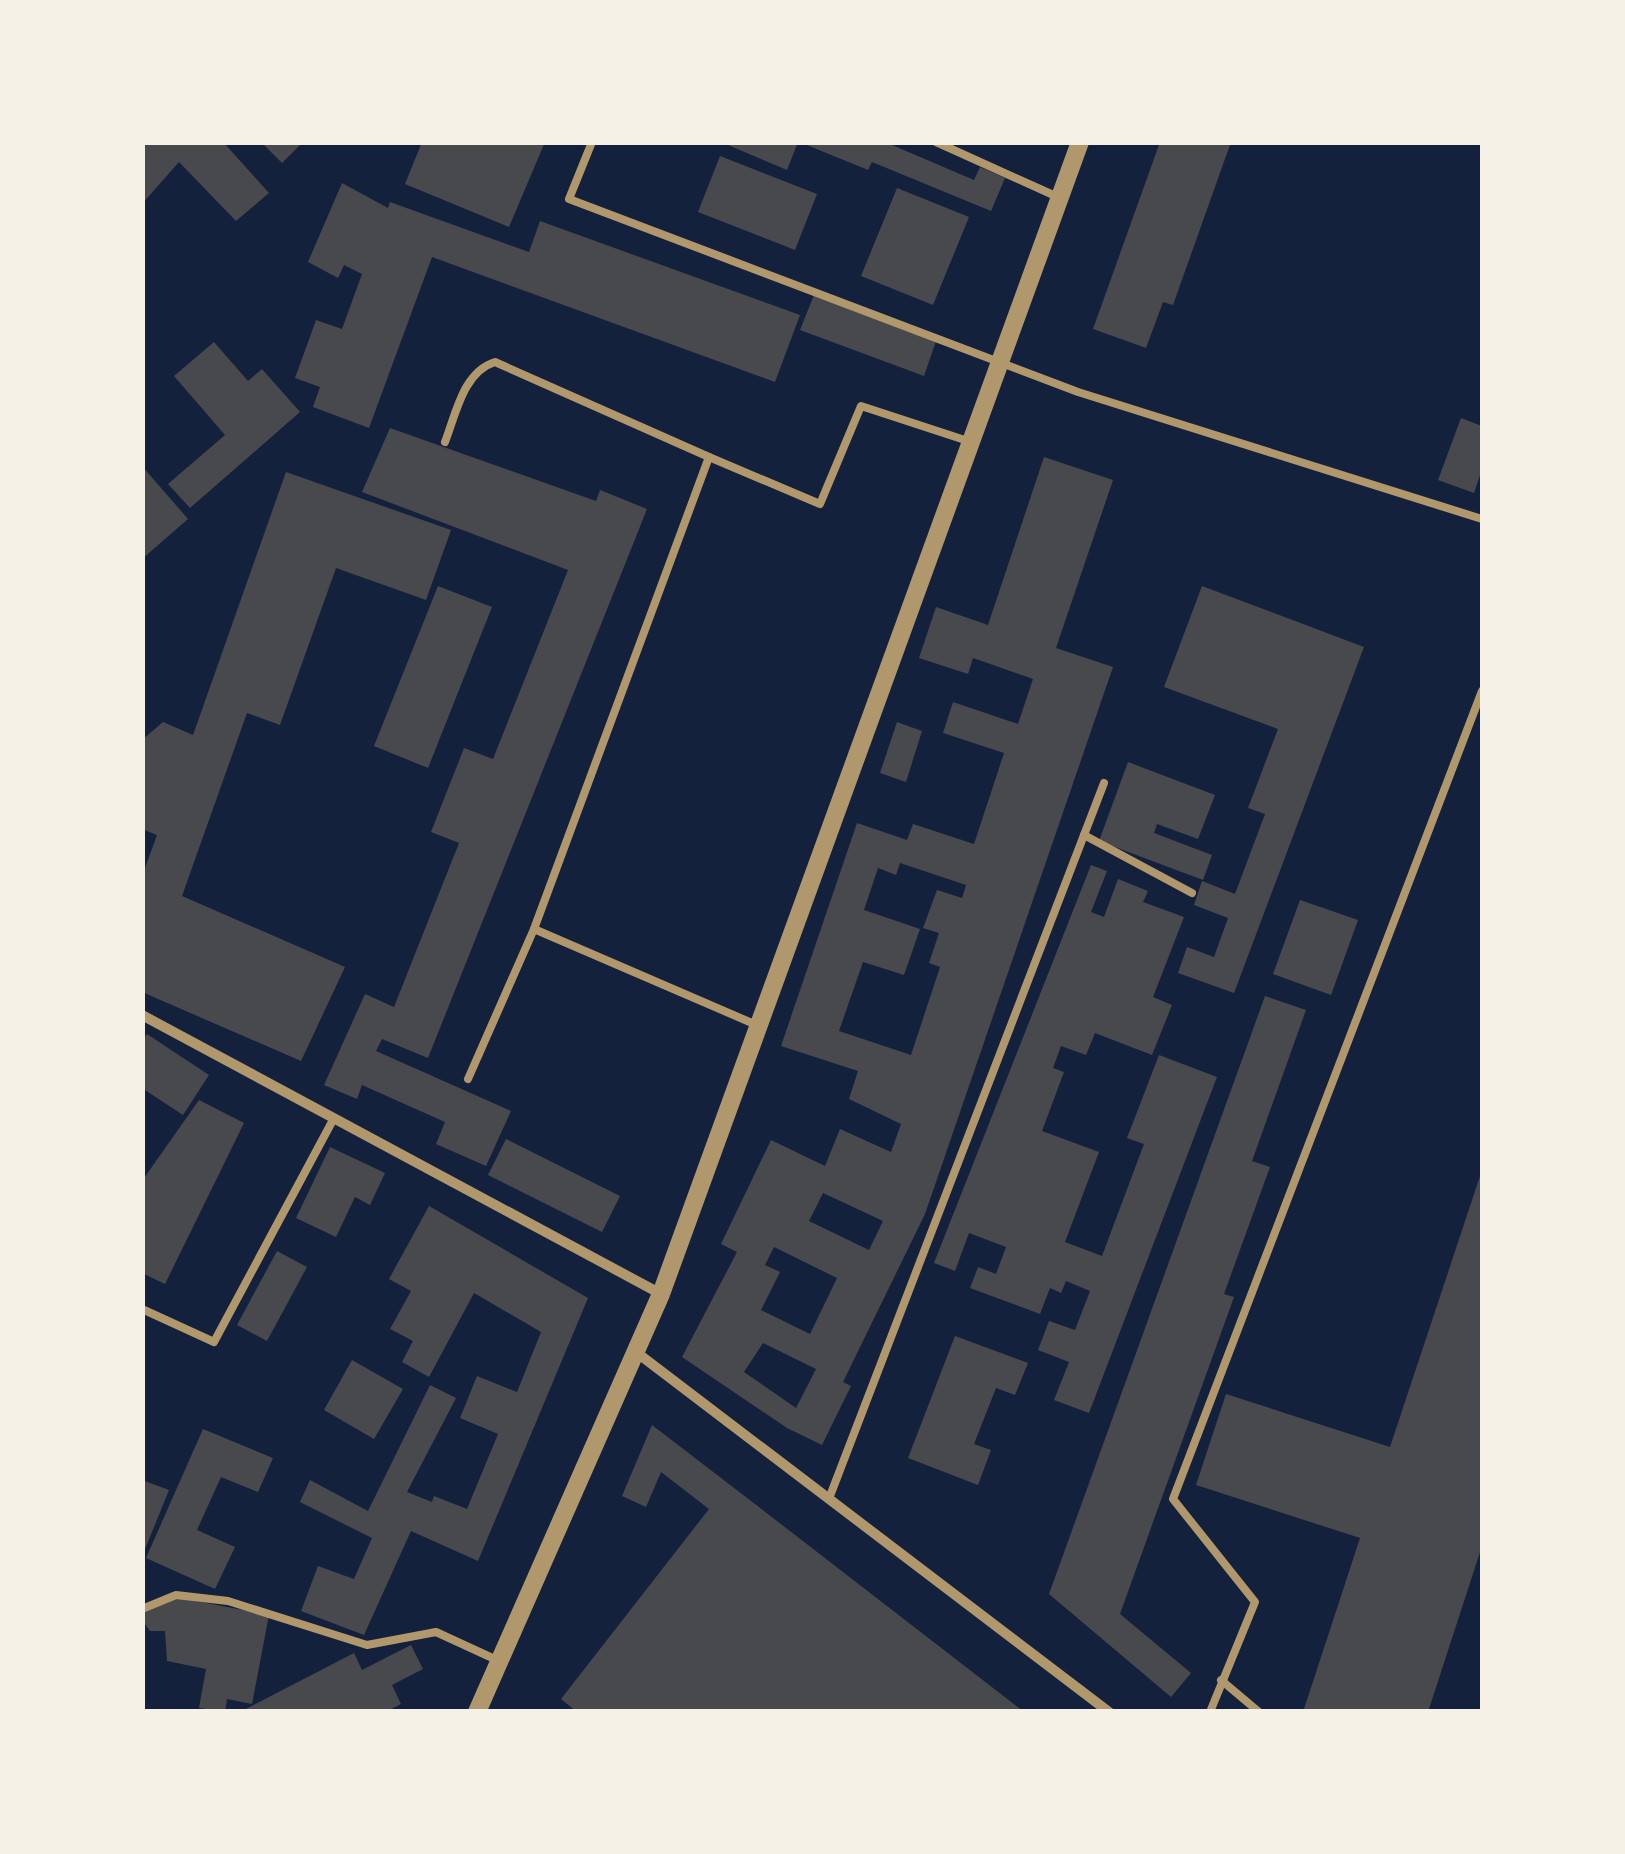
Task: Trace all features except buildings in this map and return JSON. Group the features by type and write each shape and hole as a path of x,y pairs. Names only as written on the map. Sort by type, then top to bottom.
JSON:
{"street":[{"path":"477,1712 662,1294 1080,142"},
{"path":"142,1015 662,1294"},
{"path":"636,1352 1109,1712"}],"lane":[{"path":"592,142 568,199 1002,360 1078,392 1482,519"},
{"path":"936,142 1060,198"},
{"path":"445,442 467,384 480,367 495,362 820,504 862,406 971,442"},
{"path":"468,1079 534,928 709,457"},
{"path":"1210,1712 1255,1602 1173,1500 1482,691"},
{"path":"830,1496 1104,783"},
{"path":"1084,834 1192,893"},
{"path":"534,928 758,1026"},
{"path":"142,1309 214,1342 334,1118"},
{"path":"142,1609 176,1595 228,1601 367,1645 436,1632 499,1661"},
{"path":"1221,1680 1259,1712"}]}
